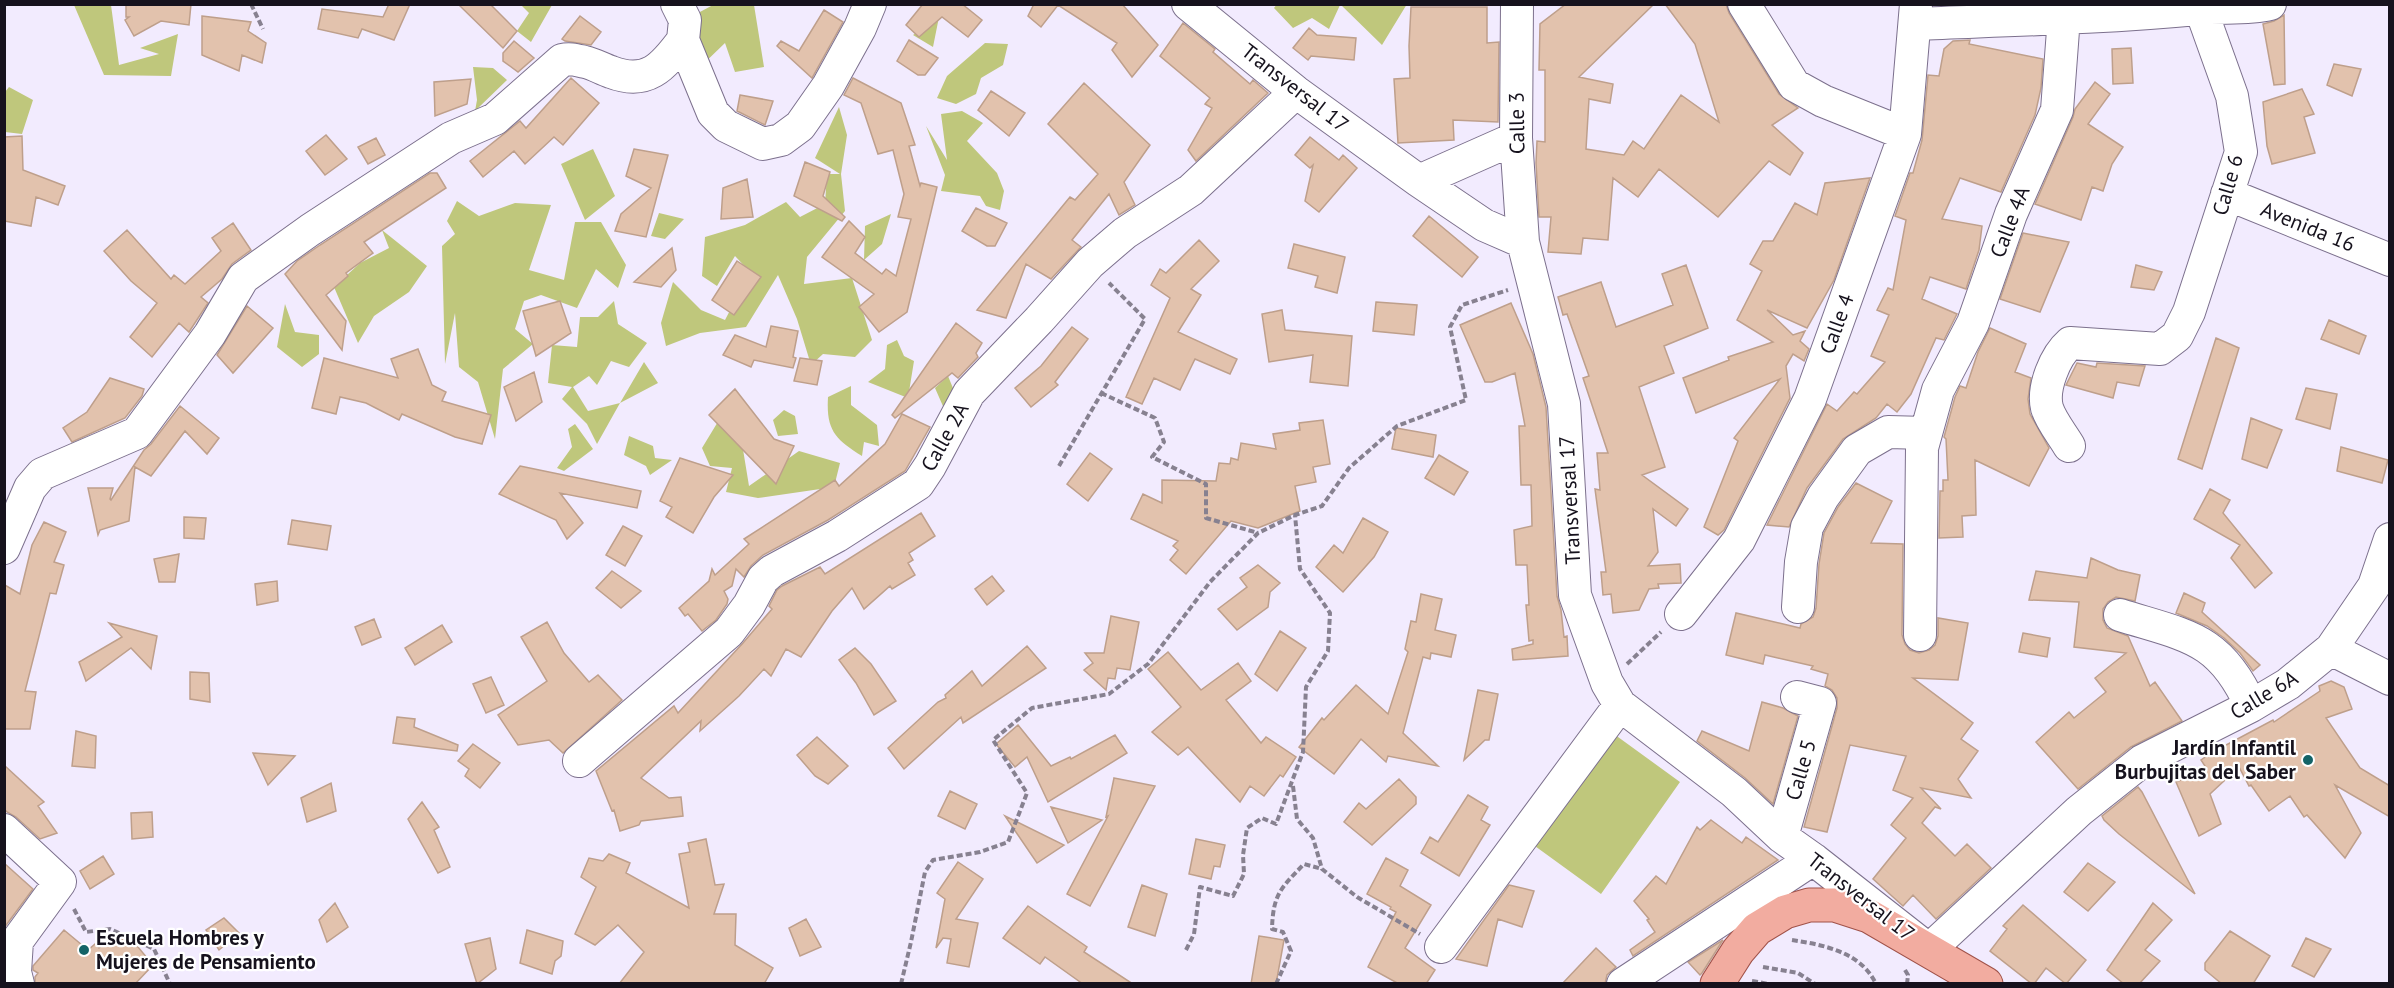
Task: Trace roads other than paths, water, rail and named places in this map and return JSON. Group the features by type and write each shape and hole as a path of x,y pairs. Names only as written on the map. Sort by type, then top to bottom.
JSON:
{"main road":[{"path":"1717,984 1738,951 1757,929 1785,912 1809,905 1835,905 1869,916 1929,950"},
{"name":"Transversal 17","path":"1929,950 1986,984"}],"street":[{"path":"677,4 685,20 683,40 713,113 726,126 763,144 781,140 800,126 828,86 860,28 870,4"},
{"name":"Transversal 17","path":"1188,4 1296,92 1419,181 1484,225 1523,242 1564,404 1575,595 1613,694 1734,792 1782,837 1929,950"},
{"name":"Calle 3","path":"1517,4 1516,138 1523,242"},
{"path":"1744,4 1794,85 1823,101 1905,134"},
{"path":"1916,14 2200,6 2257,7 2270,4"},
{"name":"Calle 6","path":"2069,446 2048,411 2046,398 2055,360 2070,343 2160,349 2177,336 2189,312 2241,152 2232,96 2200,6"},
{"name":"Calle 4A","path":"1920,635 1922,448 1938,390 1973,323 2011,214 2057,110 2062,11"},
{"name":"Calle 4","path":"1681,614 1739,540 1810,399 1905,134 1916,14"},
{"path":"4,548 30,488 42,474 137,433 210,334 243,278 310,230 450,138 495,119 562,60 570,58 591,63 630,78 650,74 667,62 683,40"},
{"name":"Calle 2A","path":"579,761 729,632 749,605 763,579 772,571 837,536 918,484 969,393 1090,263 1125,233 1191,190 1296,92"},
{"path":"1419,181 1516,138"},
{"name":"Avenida 16","path":"2227,194 2390,260"},
{"path":"1798,607 1801,562 1807,527 1823,497 1857,450 1888,432 1926,433"},
{"name":"Calle 6A","path":"1929,950 2079,811 2142,761 2251,706 2288,684 2331,649 2374,586 2390,539"},
{"path":"2120,615 2197,640 2227,663 2240,682 2251,706"},
{"path":"2331,649 2390,679"},
{"path":"1441,946 1613,694"},
{"name":"Calle 5","path":"1782,837 1809,700"},
{"path":"4,830 60,882 17,941 15,972 18,984"},
{"path":"1623,984 1813,859"}],"place":[{"name":"Jardín Infantil Burbujitas del Saber","path":"2308,760"},
{"name":"Escuela Hombres y Mujeres de Pensamiento","path":"84,950"}]}
